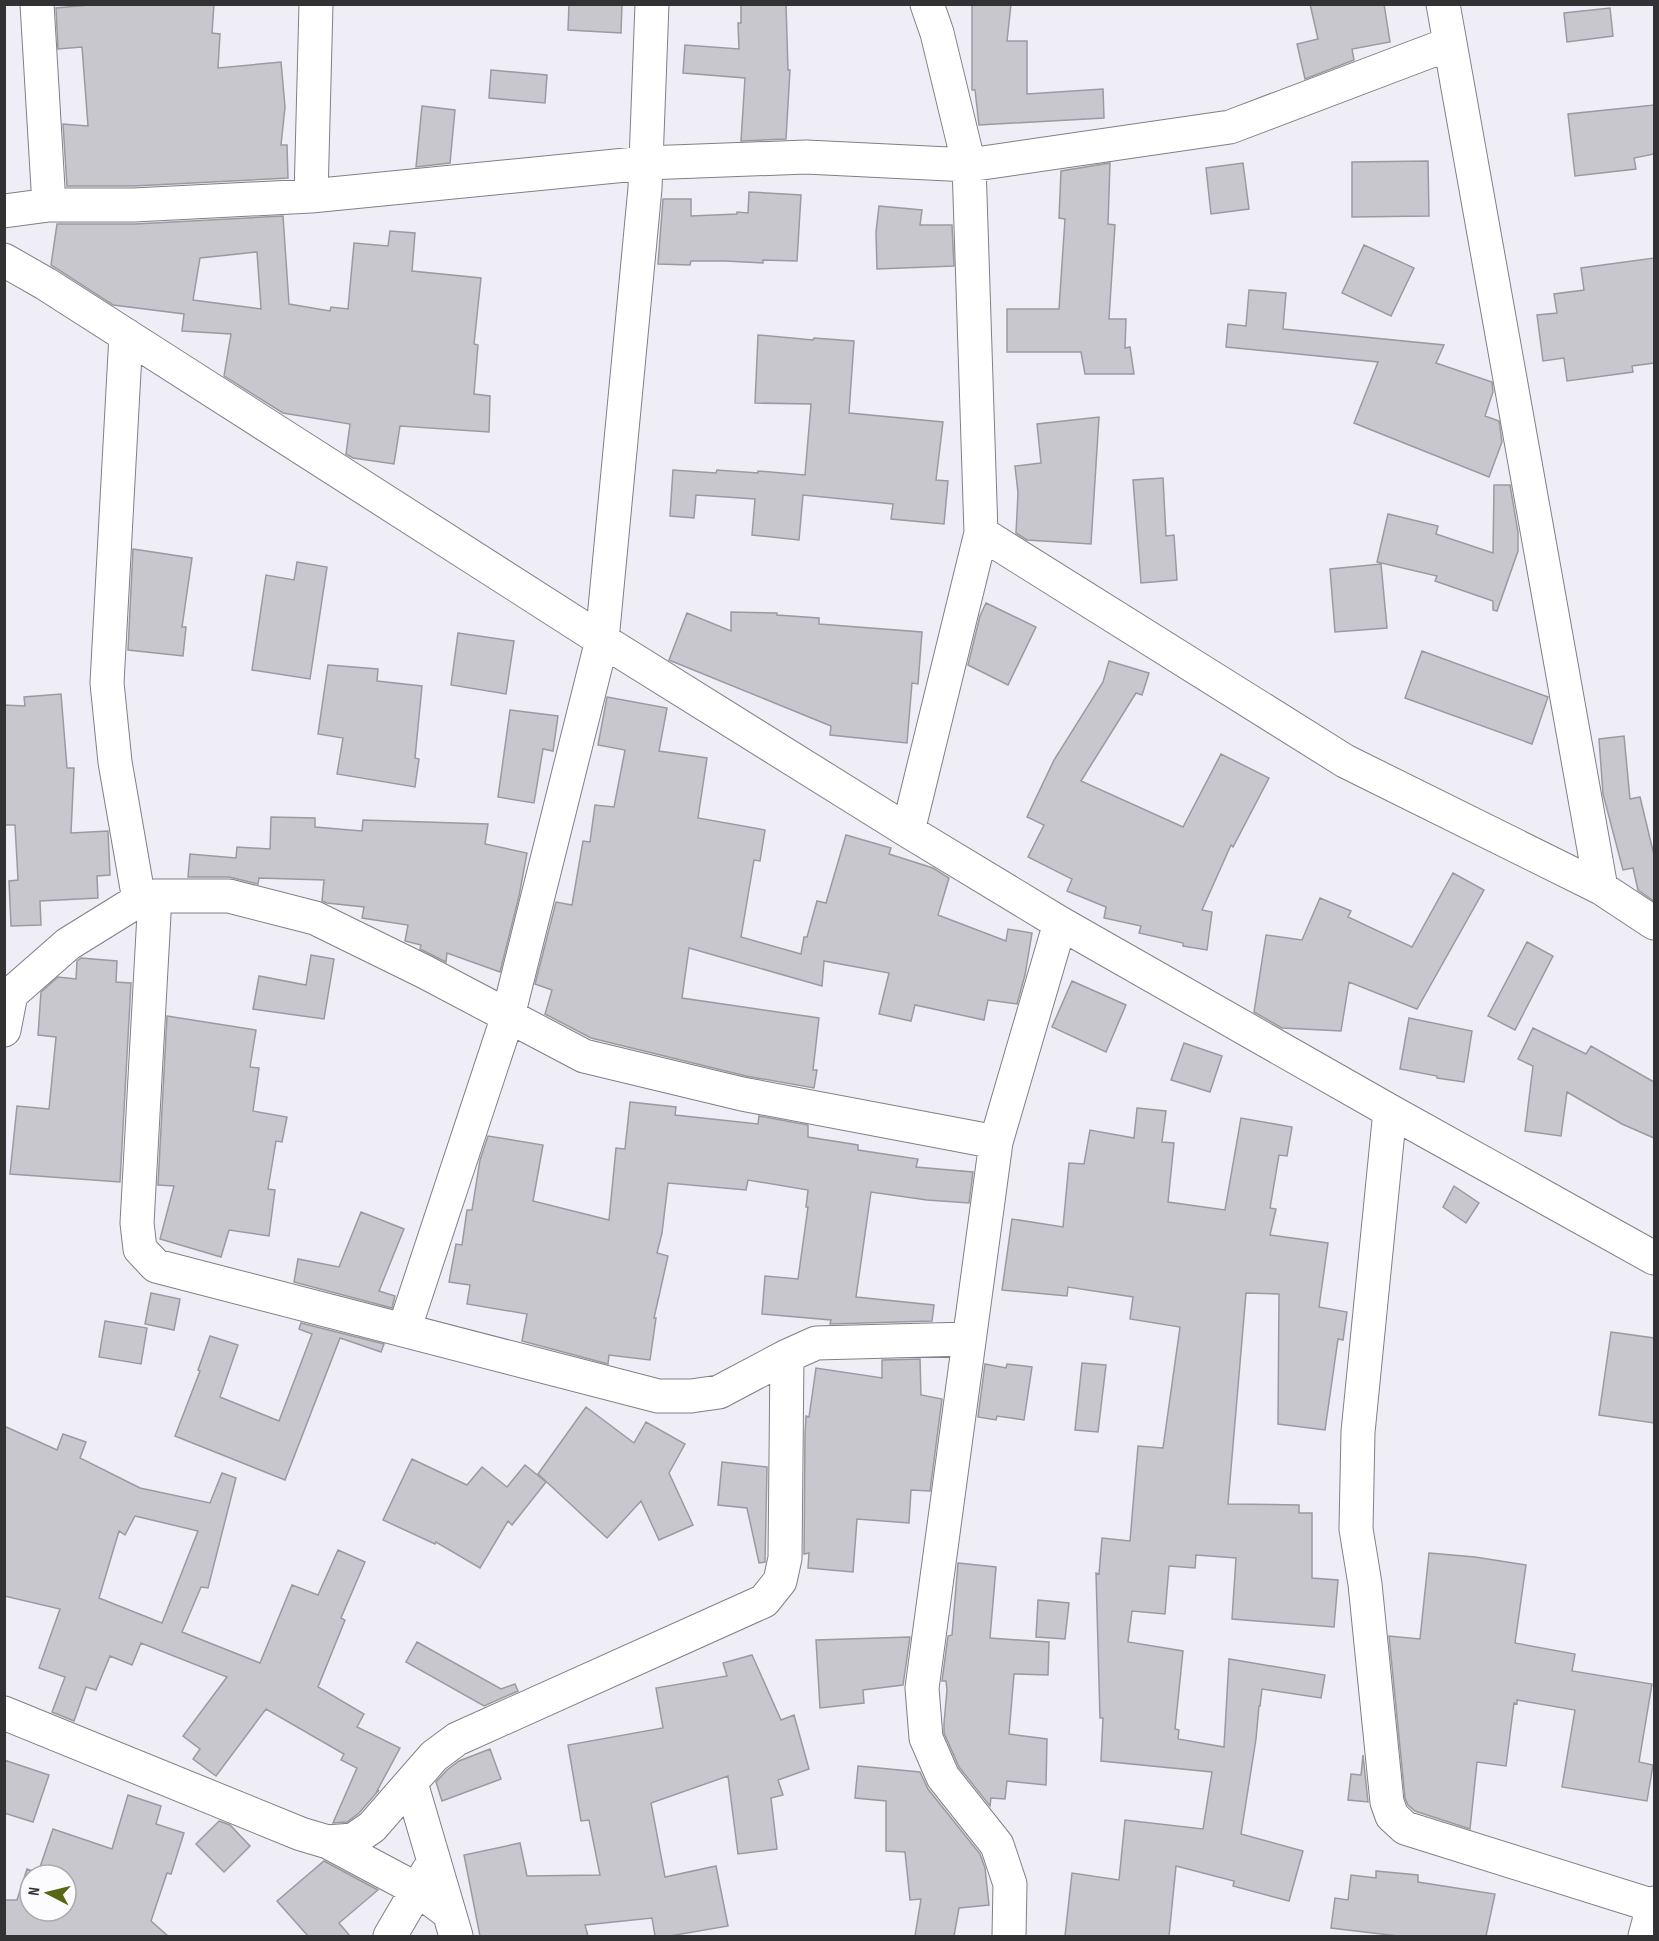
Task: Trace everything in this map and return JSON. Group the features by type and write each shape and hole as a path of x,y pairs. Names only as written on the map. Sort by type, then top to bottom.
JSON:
{"street":[{"path":"37,4 49,205"},
{"path":"311,196 316,4"},
{"path":"404,1330 508,1016 602,640 646,163 652,4"},
{"path":"908,831 981,533 969,165 937,33 927,4"},
{"path":"1443,4 1601,888"},
{"path":"4,212 49,205 134,205 311,196 646,163 806,157 969,165 1230,127 1449,44"},
{"path":"4,260 126,335 602,640 1060,923 1654,1258"},
{"path":"126,335 107,683 115,762 147,898 137,1223 140,1249 156,1266 658,1396 691,1396 719,1392 816,1342 968,1339"},
{"path":"981,533 1345,761 1601,888 1654,923"},
{"path":"4,1030 8,994 68,944 147,898 229,896 315,918 425,972 584,1056 742,1094 996,1142"},
{"path":"1009,1936 1010,1884 997,1845 943,1777 926,1738 922,1688 996,1142 1060,923"},
{"path":"1390,1111 1358,1432 1356,1529 1365,1584 1388,1802 1392,1816 1405,1828 1651,1915"},
{"path":"328,1842 353,1840 372,1827 434,1756 457,1739 764,1601 780,1581 784,1558 787,1356"},
{"path":"4,1713 301,1834 328,1842 418,1890 453,1925"},
{"path":"411,1783 453,1925"},
{"path":"390,1936 434,1861"}],"building":[{"path":"100,4 214,4 212,33 220,34 218,68 281,62 285,107 281,145 287,145 288,178 134,186 67,186 63,124 88,126 82,47 58,49 56,8"},
{"path":"569,4 622,4 621,33 568,30"},
{"path":"741,4 786,4 788,70 790,70 786,139 741,141 745,78 683,73 685,45 739,49 738,23 741,23"},
{"path":"972,4 1011,4 1007,41 1027,41 1027,94 1103,89 1104,118 979,125 975,90 972,90"},
{"path":"1310,4 1384,4 1390,42 1352,49 1354,60 1305,79 1297,44 1318,39"},
{"path":"1610,8 1613,36 1567,42 1564,13"},
{"path":"491,70 547,75 545,103 489,98"},
{"path":"1654,105 1654,154 1634,158 1636,169 1575,176 1568,114"},
{"path":"422,106 455,110 450,163 416,167"},
{"path":"1428,161 1429,216 1352,217 1352,162"},
{"path":"1110,163 1108,224 1115,225 1109,319 1126,319 1125,348 1130,347 1134,374 1085,374 1081,352 1007,352 1007,309 1059,309 1065,219 1059,218 1061,171"},
{"path":"1243,163 1249,209 1211,214 1206,168"},
{"path":"749,192 801,195 797,261 763,260 763,263 691,261 690,265 658,264 663,199 691,199 691,216 737,214 737,212 748,213"},
{"path":"879,206 922,210 920,225 952,225 954,266 877,269 876,232"},
{"path":"283,216 289,304 330,311 331,307 348,309 354,243 388,246 390,231 415,233 412,271 481,278 474,344 478,345 474,394 490,396 489,432 400,426 394,464 353,458 346,454 350,424 283,413 224,376 231,334 182,331 184,314 113,305 51,265 57,224 135,224","holes":["257,252 261,309 193,300 200,258"]},
{"path":"1364,245 1414,268 1391,316 1342,293"},
{"path":"1654,258 1654,363 1632,366 1633,372 1567,381 1564,358 1543,361 1537,315 1557,313 1554,294 1584,290 1581,268"},
{"path":"1249,290 1286,293 1283,329 1444,345 1436,363 1492,382 1493,392 1485,416 1499,421 1502,442 1489,477 1354,423 1378,362 1226,347 1228,324 1246,326"},
{"path":"758,335 854,341 849,413 943,422 936,480 948,481 944,524 891,519 893,504 803,495 799,540 752,535 755,499 696,495 694,518 670,516 673,470 716,473 717,470 758,473 758,471 805,475 811,404 755,403"},
{"path":"1099,417 1091,544 1027,540 1016,533 1018,493 1015,466 1041,463 1037,424"},
{"path":"1163,478 1166,536 1174,535 1177,580 1141,583 1133,480"},
{"path":"1494,485 1510,485 1518,532 1518,551 1497,611 1493,610 1493,601 1435,581 1437,576 1377,562 1388,514 1438,526 1436,534 1493,553"},
{"path":"133,549 192,558 182,627 186,627 183,656 128,650"},
{"path":"297,562 327,567 310,679 252,670 266,575 294,580"},
{"path":"1381,564 1387,628 1335,632 1330,569"},
{"path":"986,603 1036,627 1008,685 968,665 980,616"},
{"path":"731,612 777,613 777,615 819,618 819,624 922,632 918,684 912,683 907,743 830,735 831,726 669,660 687,613 731,631"},
{"path":"458,633 514,641 506,694 451,685"},
{"path":"1422,651 1548,697 1532,744 1405,698"},
{"path":"1109,661 1149,673 1142,695 1136,693 1081,781 1183,827 1221,754 1269,778 1233,847 1231,845 1202,910 1212,912 1207,950 1183,946 1183,943 1139,933 1141,926 1104,918 1106,907 1067,891 1072,879 1028,857 1044,825 1027,817 1054,760 1103,682"},
{"path":"328,665 378,669 377,681 422,686 415,758 419,759 415,787 337,774 343,738 318,734"},
{"path":"61,694 67,768 74,768 71,833 108,831 110,875 97,876 98,898 40,901 41,925 11,926 9,881 18,880 15,825 4,825 4,705 25,706 24,697"},
{"path":"607,697 667,708 659,751 707,758 698,818 765,830 760,861 754,860 741,937 801,954 804,937 807,937 817,901 826,903 846,835 891,848 889,854 933,868 949,878 938,915 1006,941 1008,929 1032,933 1025,975 1017,1004 988,1000 984,1020 915,1005 911,1021 879,1014 889,973 824,961 822,986 689,948 682,998 819,1018 813,1070 817,1070 814,1088 746,1076 591,1038 545,1014 552,990 535,984 556,902 572,905 583,841 590,842 595,805 614,807 625,750 598,745"},
{"path":"510,710 558,716 553,751 543,749 534,803 498,797"},
{"path":"1624,736 1630,799 1640,797 1654,855 1654,901 1638,890 1633,868 1623,870 1603,794 1599,739"},
{"path":"271,817 315,818 315,827 362,831 363,820 488,824 485,844 527,853 500,972 447,953 446,962 420,949 421,945 405,941 408,925 362,918 364,907 322,901 324,880 259,878 258,884 229,877 188,877 190,854 236,858 237,847 270,849"},
{"path":"1453,873 1484,890 1417,1009 1349,982 1341,1031 1282,1028 1254,1012 1266,935 1302,940 1320,898 1351,911 1348,917 1412,947"},
{"path":"1527,942 1553,956 1515,1030 1488,1016"},
{"path":"311,955 334,959 324,1019 253,1009 259,976 306,985"},
{"path":"81,958 117,961 116,982 131,983 120,1182 10,1174 17,1106 49,1109 56,1037 38,1035 41,992 58,977 76,979 77,961"},
{"path":"1072,981 1126,1005 1106,1052 1052,1027"},
{"path":"167,1016 256,1030 250,1067 259,1068 253,1111 287,1117 282,1142 276,1141 268,1189 275,1190 269,1236 229,1230 221,1257 160,1239 174,1186 158,1185"},
{"path":"1409,1018 1472,1031 1464,1082 1400,1069"},
{"path":"1533,1028 1586,1054 1591,1046 1654,1082 1654,1138 1622,1124 1567,1092 1561,1136 1525,1131 1533,1066 1518,1059"},
{"path":"1184,1043 1222,1056 1210,1092 1171,1080"},
{"path":"630,1102 676,1107 675,1115 758,1124 759,1116 808,1125 808,1137 858,1145 858,1150 918,1159 916,1167 973,1172 969,1203 871,1192 856,1297 934,1305 932,1321 830,1324 831,1320 762,1314 765,1276 798,1279 808,1207 806,1207 808,1190 748,1180 746,1190 668,1183 662,1233 657,1253 668,1256 654,1318 656,1318 650,1360 609,1355 608,1364 522,1341 527,1314 467,1304 470,1285 449,1282 456,1244 462,1245 467,1210 472,1210 480,1160 488,1136 543,1145 533,1201 609,1220 616,1148 625,1149"},
{"path":"1137,1108 1166,1111 1162,1142 1174,1143 1168,1202 1225,1210 1241,1118 1292,1127 1287,1156 1279,1155 1270,1208 1276,1209 1270,1235 1328,1243 1319,1307 1347,1312 1343,1340 1338,1339 1325,1430 1278,1424 1279,1294 1246,1293 1228,1504 1299,1505 1299,1513 1312,1513 1312,1578 1338,1580 1334,1627 1232,1619 1236,1558 1196,1555 1195,1568 1169,1566 1165,1614 1132,1611 1128,1642 1183,1651 1175,1729 1179,1730 1178,1739 1224,1747 1229,1659 1325,1675 1321,1698 1262,1689 1259,1706 1241,1834 1303,1851 1289,1901 1233,1886 1234,1881 1176,1866 1169,1936 1065,1936 1072,1873 1119,1880 1125,1820 1203,1829 1212,1772 1101,1761 1103,1718 1100,1718 1096,1573 1099,1574 1102,1538 1130,1541 1138,1446 1163,1448 1180,1327 1130,1319 1133,1297 1068,1287 1067,1296 1002,1290 1012,1219 1063,1227 1069,1163 1084,1164 1090,1130 1134,1138"},
{"path":"1454,1186 1479,1203 1466,1223 1443,1207"},
{"path":"361,1212 404,1229 379,1291 395,1296 392,1308 294,1282 298,1259 339,1267"},
{"path":"151,1293 180,1299 174,1330 145,1324"},
{"path":"105,1321 147,1328 141,1364 99,1357"},
{"path":"301,1323 384,1344 381,1352 340,1338 285,1480 175,1436 200,1371 198,1370 210,1336 238,1345 220,1397 279,1421 312,1334 299,1329"},
{"path":"1611,1332 1654,1338 1654,1423 1599,1415"},
{"path":"920,1359 921,1395 942,1399 930,1491 911,1490 909,1523 857,1519 853,1572 808,1568 809,1553 804,1554 805,1434 806,1416 809,1417 816,1368 882,1378 882,1360"},
{"path":"1082,1363 1106,1365 1098,1432 1075,1430"},
{"path":"985,1364 1006,1368 1007,1364 1032,1367 1024,1420 997,1416 996,1420 978,1417"},
{"path":"586,1407 634,1443 646,1422 685,1444 669,1473 693,1525 659,1540 641,1501 607,1538 538,1474"},
{"path":"4,1426 57,1450 63,1434 86,1442 80,1458 140,1488 210,1503 222,1473 236,1478 208,1588 201,1587 182,1632 260,1663 292,1585 318,1595 338,1550 365,1562 341,1618 345,1620 318,1687 364,1714 357,1727 400,1748 377,1791 379,1790 359,1813 347,1822 333,1823 357,1768 341,1760 344,1754 266,1709 216,1776 193,1759 200,1749 183,1736 227,1677 141,1643 132,1665 110,1656 96,1690 86,1687 74,1721 52,1712 65,1677 39,1668 60,1609 4,1596","holes":["135,1516 198,1531 162,1623 99,1598 119,1531 125,1535"]},
{"path":"412,1459 467,1485 482,1467 507,1487 525,1465 546,1482 512,1525 508,1521 480,1568 436,1542 435,1544 383,1520"},
{"path":"722,1462 767,1467 765,1562 759,1563 747,1508 718,1505"},
{"path":"1429,1553 1526,1565 1515,1643 1575,1654 1572,1671 1652,1684 1639,1762 1653,1765 1647,1801 1562,1787 1575,1710 1517,1700 1517,1704 1514,1703 1506,1766 1477,1762 1470,1829 1415,1811 1408,1805 1405,1798 1389,1636 1420,1639"},
{"path":"958,1563 996,1567 990,1638 1049,1642 1048,1675 1014,1674 1009,1734 1047,1739 1046,1785 1007,1781 1005,1799 991,1798 990,1806 959,1767 944,1733 947,1690 946,1681 942,1681 948,1636 952,1635"},
{"path":"1038,1600 1069,1603 1065,1639 1036,1637"},
{"path":"910,1637 903,1685 863,1690 864,1703 820,1708 816,1640"},
{"path":"417,1642 501,1689 515,1684 518,1691 484,1706 406,1662"},
{"path":"752,1655 781,1720 794,1715 809,1769 778,1780 783,1795 771,1798 777,1849 738,1854 728,1776 651,1803 665,1877 716,1866 728,1926 670,1936 655,1936 652,1918 585,1925 588,1936 480,1936 464,1855 520,1843 527,1876 600,1875 589,1820 581,1821 568,1745 663,1728 656,1688 727,1676 723,1663"},
{"path":"490,1749 501,1779 442,1801 436,1782 447,1770 459,1761"},
{"path":"1363,1755 1368,1802 1348,1800 1351,1774 1361,1775"},
{"path":"4,1760 49,1775 33,1822 4,1813"},
{"path":"858,1766 920,1772 928,1789 980,1854 985,1868 989,1905 959,1908 954,1936 915,1936 921,1899 910,1900 905,1852 886,1851 886,1801 855,1798"},
{"path":"128,1795 161,1806 156,1824 184,1833 171,1874 167,1873 151,1921 168,1936 4,1936 4,1900 17,1900 18,1897 18,1923 78,1923 78,1863 41,1863 53,1829 112,1849"},
{"path":"219,1821 230,1825 250,1846 224,1872 196,1844"},
{"path":"324,1861 378,1890 339,1923 350,1936 308,1936 277,1901"},
{"path":"1376,1871 1418,1875 1418,1882 1495,1894 1486,1936 1398,1936 1331,1928 1335,1898 1348,1900 1351,1875 1376,1878"}]}
